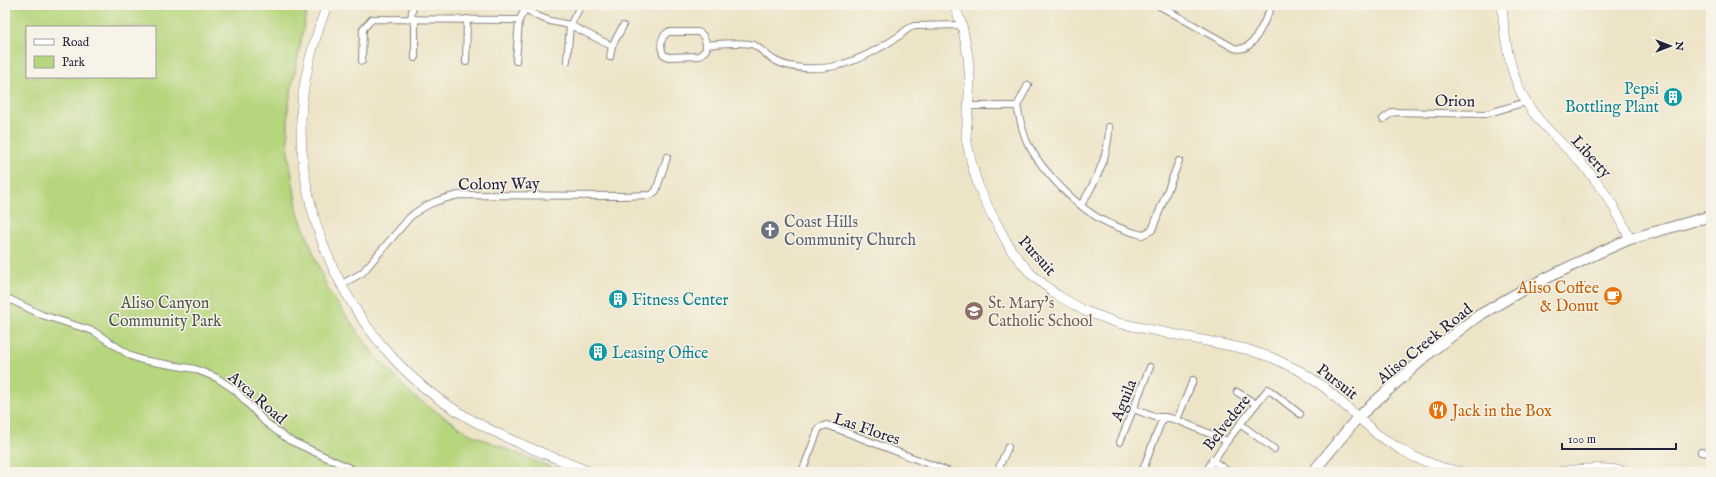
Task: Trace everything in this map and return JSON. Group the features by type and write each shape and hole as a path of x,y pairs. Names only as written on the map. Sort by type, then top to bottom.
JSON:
{"main road":[{"name":"Aliso Creek Road","path":"1313,472 1358,417 1433,350 1469,322 1551,275 1598,253 1630,239 1711,216"}],"street":[{"path":"327,5 310,58 304,86 301,124 302,154 309,194 320,236 340,285 367,327 385,350 408,373 435,396 459,413 500,435 591,472"},
{"path":"413,5 415,58"},
{"path":"519,5 527,7 550,21 570,25 612,46"},
{"path":"567,60 570,25 581,5"},
{"name":"Pursuit","path":"954,5 962,25 968,57 970,81 966,138 972,165 978,185 1011,250 1032,274 1056,295 1085,311 1118,323 1246,350 1273,358 1302,372 1318,383 1378,435 1400,449 1436,465 1459,472"},
{"path":"1158,5 1234,48 1240,49 1251,45 1270,10 1271,5"},
{"name":"Liberty","path":"1502,5 1506,43 1514,74 1526,102 1551,134 1589,171 1616,208 1630,239"},
{"path":"516,60 519,20 527,7"},
{"path":"362,61 363,29 372,19 519,20"},
{"path":"466,62 467,19"},
{"path":"706,45 754,45 773,59 783,64 803,67 824,67 839,65 860,58 900,35 908,28 914,26 962,25"},
{"path":"610,57 612,46 624,26"},
{"path":"668,32 698,32 703,34 706,39 706,45 706,50 699,56 668,57 663,54 661,41 663,35 668,32"},
{"path":"1028,85 1017,106 1025,137 1038,161 1059,185 1081,205 1106,222 1142,235 1152,230 1179,161"},
{"name":"Orion","path":"1383,119 1393,112 1486,114 1526,102"},
{"path":"969,106 1017,106"},
{"path":"1081,205 1094,184 1100,170 1109,140 1109,127"},
{"name":"Colony Way","path":"340,285 362,273 410,217 418,210 437,200 460,194 651,195 656,191 667,157"},
{"name":"Avca Road","path":"5,298 42,315 93,331 131,356 142,360 195,369 216,378 235,390 265,422 289,440 358,472"},
{"name":"Aguila","path":"1120,442 1150,367"},
{"path":"1177,420 1193,380"},
{"name":"Belvedere","path":"1204,472 1268,389 1300,414"},
{"path":"1237,392 1256,404"},
{"path":"1133,409 1155,417 1165,417 1177,420 1227,441"},
{"path":"1142,472 1160,425 1165,417"},
{"path":"1240,424 1274,449"},
{"name":"Las Flores","path":"802,472 819,428 827,425 950,472"},
{"path":"997,472 1008,447"},
{"path":"1701,452 1711,453"},
{"path":"1212,460 1229,472"},
{"path":"1564,472 1582,468 1599,468 1628,472"}],"green space":[{"name":"Aliso Canyon Community Park","path":"5,5 308,5 288,107 288,152 298,213 328,290 375,356 413,396 468,433 562,472 5,472"}],"place":[{"name":"Pepsi Bottling Plant","path":"1673,97"},
{"name":"Coast Hills Community Church","path":"770,230"},
{"name":"Aliso Coffee & Donut","path":"1613,296"},
{"name":"Fitness Center","path":"618,299"},
{"name":"St. Mary's Catholic School","path":"974,311"},
{"name":"Leasing Office","path":"598,352"},
{"name":"Jack in the Box","path":"1438,410"}]}
